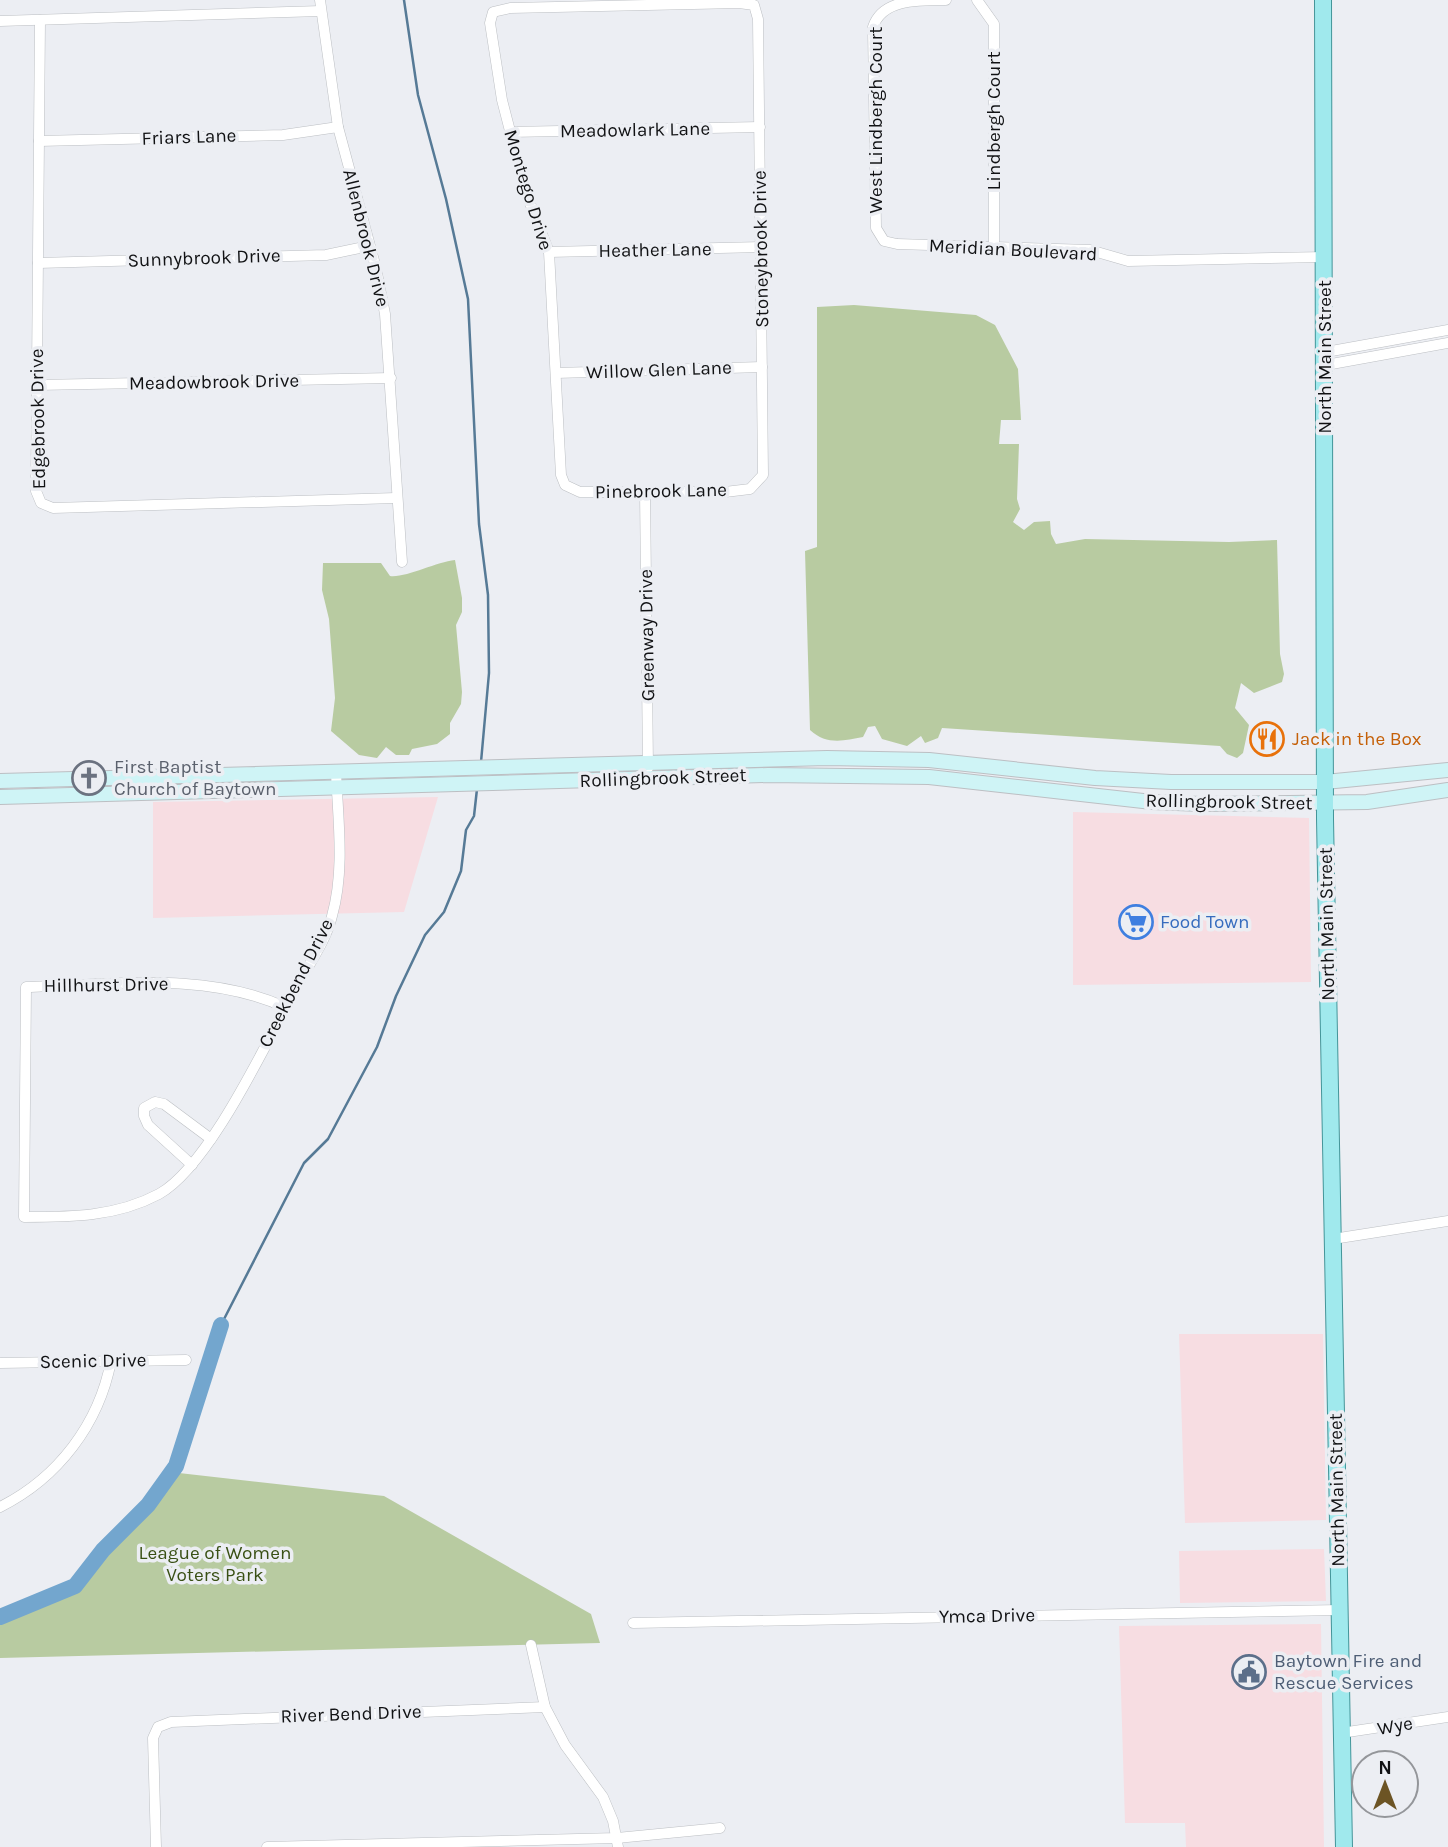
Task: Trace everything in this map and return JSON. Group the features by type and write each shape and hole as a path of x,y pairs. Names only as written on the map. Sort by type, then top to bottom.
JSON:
{"main road":[{"name":"North Main Street","path":"1323,0 1326,358 1325,804 1344,1847"},
{"name":"Rollingbrook Street","path":"0,780 337,788 648,772 827,758 929,760 1095,778 1171,782 1325,782 1448,770"},
{"name":"Rollingbrook Street","path":"0,797 44,796 336,772 648,772 929,777 1152,802 1325,804 1367,802 1448,790"},
{"path":"44,779 44,796"}],"street":[{"name":"West Lindbergh Court","path":"876,228 873,27 877,11 892,0 946,0"},
{"name":"Lindbergh Court","path":"977,0 994,24 994,248"},
{"name":"Montego Drive","path":"573,489 565,485 561,475 549,252 536,225 510,132 490,23 493,12 510,8 754,5"},
{"name":"Stoneybrook Drive","path":"750,489 756,486 765,467 758,19 754,5"},
{"path":"0,20 321,6"},
{"name":"Allenbrook Drive","path":"321,6 338,127 385,314 401,562"},
{"name":"Edgebrook Drive","path":"40,20 36,491 41,503 53,508 396,498"},
{"name":"Friars Lane","path":"39,141 283,135 338,127"},
{"name":"Meadowlark Lane","path":"510,132 760,127"},
{"name":"Meridian Boulevard","path":"876,228 884,241 897,244 1090,250 1128,261 1325,257"},
{"name":"Sunnybrook Drive","path":"38,263 326,255 369,246"},
{"name":"Heather Lane","path":"549,252 762,247"},
{"path":"1326,358 1448,330"},
{"path":"1326,358 1448,343"},
{"name":"Willow Glen Lane","path":"556,373 762,367"},
{"name":"Meadowbrook Drive","path":"37,385 391,378"},
{"name":"Pinebrook Lane","path":"573,489 580,492 725,492 750,489"},
{"name":"Greenway Drive","path":"645,491 648,772"},
{"name":"Creekbend Drive","path":"24,1217 78,1217 110,1212 158,1195 178,1182 211,1139 332,919 339,868 336,772"},
{"name":"Hillhurst Drive","path":"24,1217 26,987 197,983 236,988 285,1007"},
{"path":"192,1165 148,1125 144,1108 155,1101 164,1104 211,1139"},
{"path":"1333,1240 1448,1221"},
{"name":"Scenic Drive","path":"0,1363 186,1360"},
{"path":"0,1507 38,1483 75,1444 93,1416 111,1361"},
{"name":"Ymca Drive","path":"633,1623 1340,1610"},
{"path":"531,1645 545,1707 565,1745 603,1797 617,1842"},
{"name":"River Bend Drive","path":"156,1847 153,1738 158,1727 171,1722 545,1707"},
{"name":"Wye","path":"1341,1733 1448,1717"},
{"path":"267,1847 617,1842 720,1828"}],"shaded area":[{"path":"438,797 404,912 153,918 153,802"},
{"path":"1073,812 1309,818 1311,982 1073,985"},
{"path":"1179,1334 1323,1334 1326,1520 1185,1523"},
{"path":"1324,1549 1326,1601 1180,1603 1179,1551"},
{"path":"1321,1624 1324,1847 1186,1847 1185,1823 1125,1823 1119,1626"}],"green space":[{"path":"854,305 976,315 995,325 1018,369 1021,420 1001,420 999,444 1019,444 1017,499 1020,509 1013,522 1024,530 1034,522 1050,521 1051,534 1056,544 1085,539 1229,542 1277,540 1280,654 1284,674 1282,682 1254,693 1241,683 1235,708 1249,725 1243,753 1237,758 1227,754 1220,746 942,728 938,738 925,743 921,736 907,746 882,739 875,726 868,727 863,737 842,740 822,738 810,730 805,551 817,547 817,307"},
{"path":"455,560 462,598 462,612 456,625 462,692 461,704 450,723 450,734 437,744 412,749 409,755 396,755 386,747 377,758 359,755 331,731 335,698 329,619 322,590 323,563 381,563 390,576 397,576"},
{"name":"League of Women Voters Park","path":"179,1473 384,1496 591,1614 600,1643 0,1658 0,1622 70,1595"}],"waterway":[{"path":"404,0 418,95 446,199 468,299 479,524 488,595 489,673 481,762"},
{"path":"221,1325 304,1163 328,1139 377,1047 396,996 425,935 444,912 461,871 466,830 474,816 477,789"},
{"path":"0,1617 75,1586 103,1550 148,1505 176,1466 221,1325"}],"place":[{"name":"Jack in the Box","path":"1267,739"},
{"name":"First Baptist Church of Baytown","path":"89,778"},
{"name":"Food Town","path":"1136,922"},
{"name":"Baytown Fire and Rescue Services","path":"1249,1672"}]}
